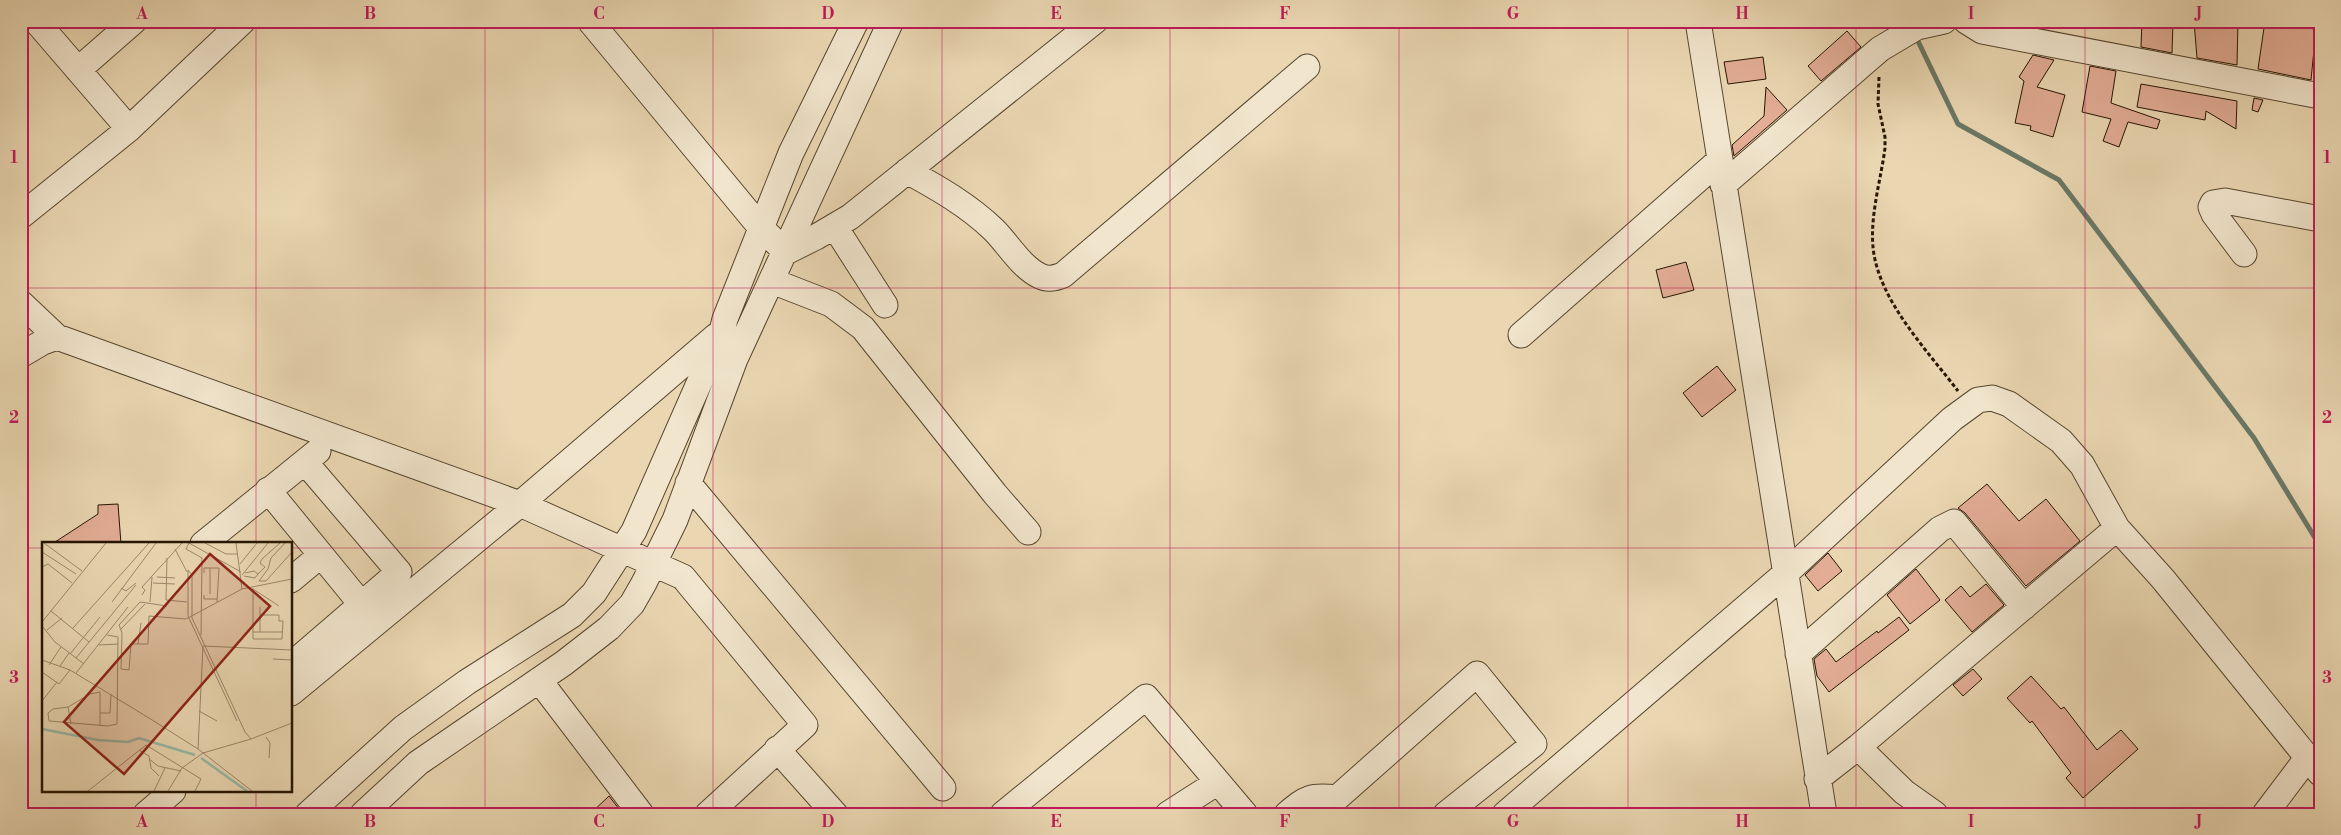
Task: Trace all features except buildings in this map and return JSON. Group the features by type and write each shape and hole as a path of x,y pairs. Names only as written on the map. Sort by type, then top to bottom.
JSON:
{"street":[{"path":"36,21 128,129"},
{"path":"78,70 134,21"},
{"path":"21,216 128,129 243,21"},
{"path":"590,21 761,228 786,252"},
{"path":"308,814 403,728 467,682 572,615 594,593 634,531 722,331 725,319 791,153 856,21"},
{"path":"363,814 418,763 540,680 609,628 632,604 675,520 735,359 891,21"},
{"path":"786,252 835,227 1095,21"},
{"path":"1698,21 1824,814"},
{"path":"1723,185 1884,45 1917,27 1944,21"},
{"path":"1966,21 1982,31 2048,32 2320,96"},
{"path":"907,171 943,191 974,212 994,230 1029,268 1041,276 1051,279 1068,270 1307,67"},
{"path":"1521,334 1720,160"},
{"path":"2244,254 2214,214 2211,207 2213,203 2225,201 2320,219"},
{"path":"835,227 886,305"},
{"path":"772,282 831,304 863,328 995,494 1028,532"},
{"path":"21,303 57,337 520,504 683,577 805,724 709,813"},
{"path":"292,692 520,504 722,331 751,325"},
{"path":"21,356 43,342 57,337"},
{"path":"1505,814 1786,573 1969,406 1978,400 1992,398 2008,404 2061,441 2082,465 2117,528 2163,579 2314,765 2265,814"},
{"path":"205,542 334,437"},
{"path":"292,664 400,572 305,462"},
{"path":"688,483 943,788"},
{"path":"268,490 362,605"},
{"path":"1798,654 1946,524 1954,522 1961,528 2024,606"},
{"path":"1817,779 1858,747 2117,528"},
{"path":"292,579 321,555"},
{"path":"1287,814 1304,799 1314,795 1338,798 1478,674 1534,744 1446,814"},
{"path":"540,680 642,814"},
{"path":"1003,814 1146,697 1245,814"},
{"path":"1858,747 1904,792 1935,814"},
{"path":"777,749 835,814"},
{"path":"1168,814 1218,782"}],"path":[{"path":"1884,45 1878,104 1885,136 1885,148 1874,226 1873,247 1877,266 1889,297 1969,406"}],"waterway":[{"path":"1915,35 1958,124 2059,180 2254,438 2320,546"}]}
